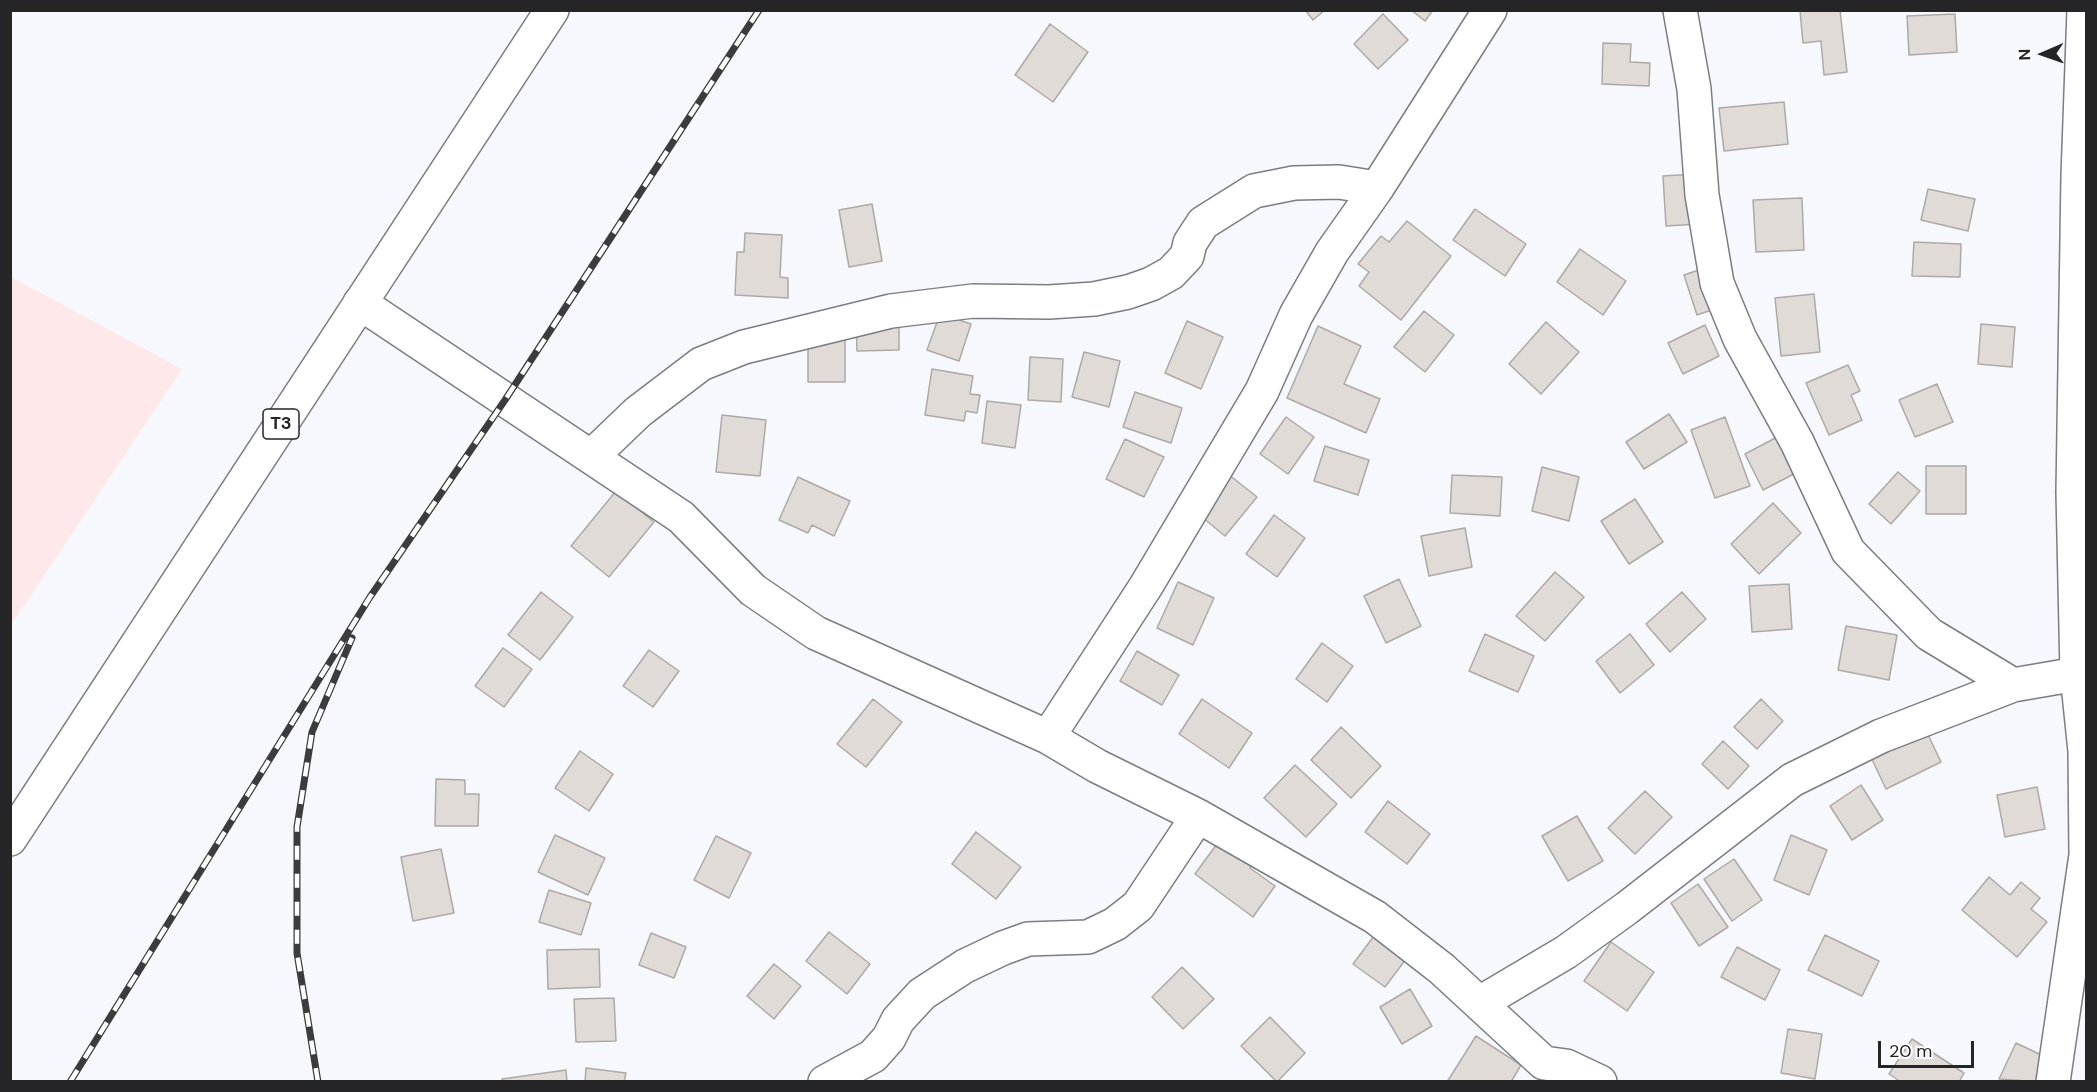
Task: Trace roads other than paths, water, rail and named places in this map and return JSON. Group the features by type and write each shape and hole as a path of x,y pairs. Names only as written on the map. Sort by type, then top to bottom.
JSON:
{"main road":[{"name":"T3","path":"10,838 552,10"},
{"path":"1048,737 1146,586 1262,391 1296,315 1332,252 1377,188 1490,10"},
{"path":"1680,10 1694,89 1702,195 1718,283 1740,339 1797,442 1848,550 1929,634 2013,685"},
{"path":"2054,1082 2086,855 2085,751 2077,674 2073,492 2078,176 2084,10"},
{"path":"592,456 638,412 701,364 744,347 891,311 973,301 1049,303 1094,299 1128,292 1151,284 1171,273 1187,256 1191,243 1203,223 1254,190 1294,183 1339,182 1377,188"},
{"path":"360,303 681,517 753,590 816,633 1048,737 1097,766 1198,816 1375,917 1480,1003 1549,1072 1566,1066 1600,1082"},
{"path":"1480,1003 1566,952 1792,780 1881,736 2013,685 2077,674"},
{"path":"825,1082 873,1056 889,1038 898,1020 922,994 965,966 1002,948 1028,939 1088,937 1115,924 1138,906 1198,816"}],"railway":[{"path":"70,1082 370,597 505,400 759,10"},
{"path":"318,1082 297,953 297,827 312,732 352,638"}]}
